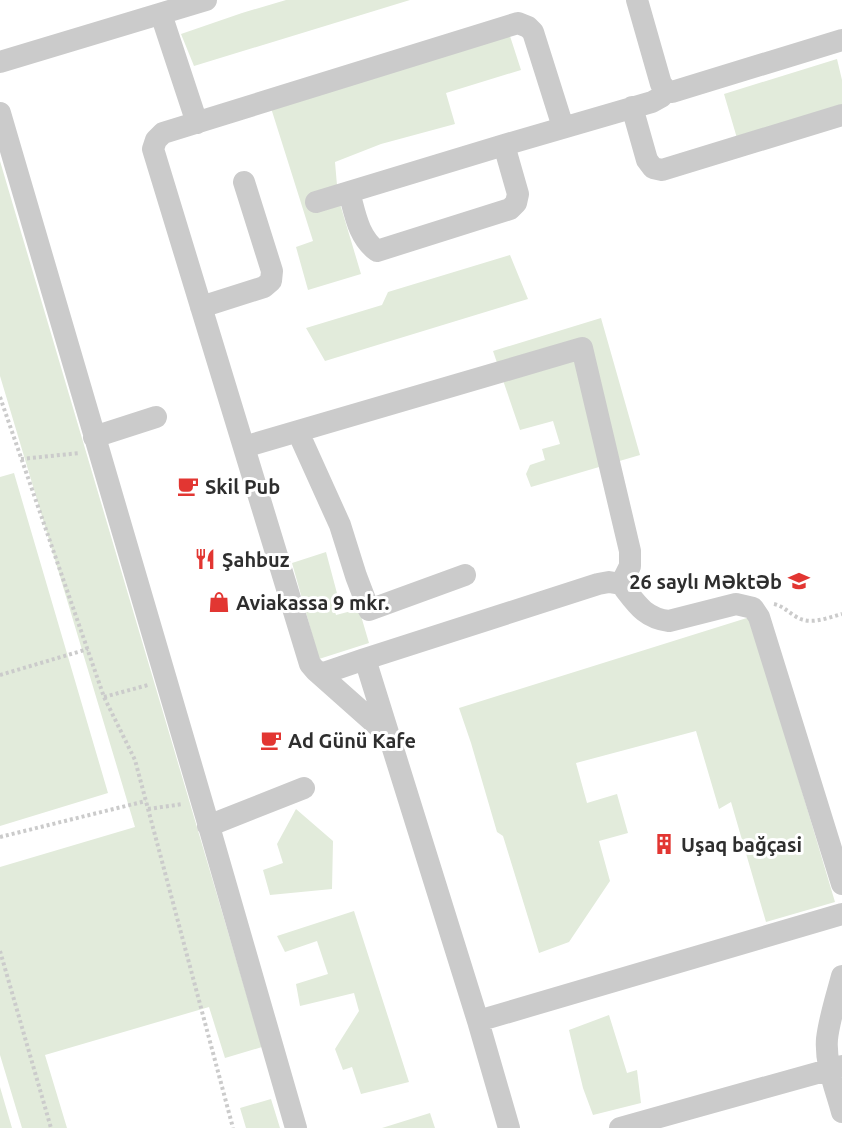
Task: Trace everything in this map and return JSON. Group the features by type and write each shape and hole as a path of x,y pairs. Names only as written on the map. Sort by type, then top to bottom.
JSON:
{"street":[{"path":"0,62 206,0"},
{"path":"637,0 661,84 667,91"},
{"path":"161,14 197,123"},
{"path":"389,736 310,664 153,148 156,140 163,133 518,24 528,27 533,32 563,127"},
{"path":"316,202 652,102 667,91 677,91 842,40"},
{"path":"632,107 647,160 653,168 662,170 842,115"},
{"path":"1,119 296,1128"},
{"path":"349,192 362,236 369,246 377,251 510,210 516,203 518,194 504,145"},
{"path":"201,307 264,287 270,281 272,271 244,182"},
{"path":"244,447 582,348 630,551 630,566 621,584"},
{"path":"96,444 156,417"},
{"path":"298,432 340,525 369,610 465,575"},
{"path":"316,671 324,673 609,582 621,584 644,613 658,620 669,621 736,604 753,608 759,617 842,884"},
{"path":"366,659 509,1128"},
{"path":"208,826 304,788"},
{"path":"478,1021 842,914"},
{"path":"842,976 827,1040 828,1057 836,1067 842,1112"},
{"path":"620,1128 836,1067"}],"path":[{"path":"0,397 104,697 135,760 233,1128"},
{"path":"21,459 96,444"},
{"path":"753,608 771,603 780,605 802,621 811,622 842,614"},
{"path":"0,675 88,649"},
{"path":"104,697 166,680"},
{"path":"0,837 146,801"},
{"path":"148,809 201,801"},
{"path":"0,951 51,1128"}],"green space":[{"path":"286,0 410,0 194,66 181,34"},
{"path":"509,33 521,70 446,93 455,124 381,144 335,162 338,197 361,274 308,290 296,247 313,241 271,108"},
{"path":"837,59 842,80 842,107 739,145 724,94"},
{"path":"0,161 262,1047 225,1058 209,1007 45,1055 67,1128 22,1128 0,1055 0,867 135,827 0,376"},
{"path":"510,255 528,299 325,361 306,328 382,305 388,292"},
{"path":"601,318 640,455 531,487 526,474 530,465 545,460 542,449 560,444 553,421 520,430 493,351"},
{"path":"14,473 108,793 0,826 0,477"},
{"path":"326,552 338,597 331,599 336,615 359,609 369,643 319,659 292,563"},
{"path":"750,617 835,902 766,922 731,802 719,809 696,731 576,763 587,803 617,794 628,833 599,841 610,881 569,942 539,953 503,836 497,832 459,708"},
{"path":"296,809 333,841 332,889 270,895 263,870 283,863 277,844"},
{"path":"354,911 409,1082 361,1094 352,1067 343,1070 335,1049 359,1011 354,993 300,1006 296,984 328,974 317,941 285,952 277,936"},
{"path":"609,1015 627,1073 637,1070 641,1103 593,1115 583,1088 569,1030"},
{"path":"0,1087 12,1128 0,1128"},
{"path":"271,1099 280,1128 246,1128 240,1108"},
{"path":"430,1113 435,1128 382,1128"}],"place":[{"name":"Skil Pub","path":"188,486"},
{"name":"Şahbuz","path":"205,559"},
{"name":"26 saylı Məktəb","path":"799,581"},
{"name":"Aviakassa 9 mkr.","path":"219,602"},
{"name":"Ad Günü Kafe","path":"271,740"},
{"name":"Uşaq bağçasi","path":"664,844"}]}
